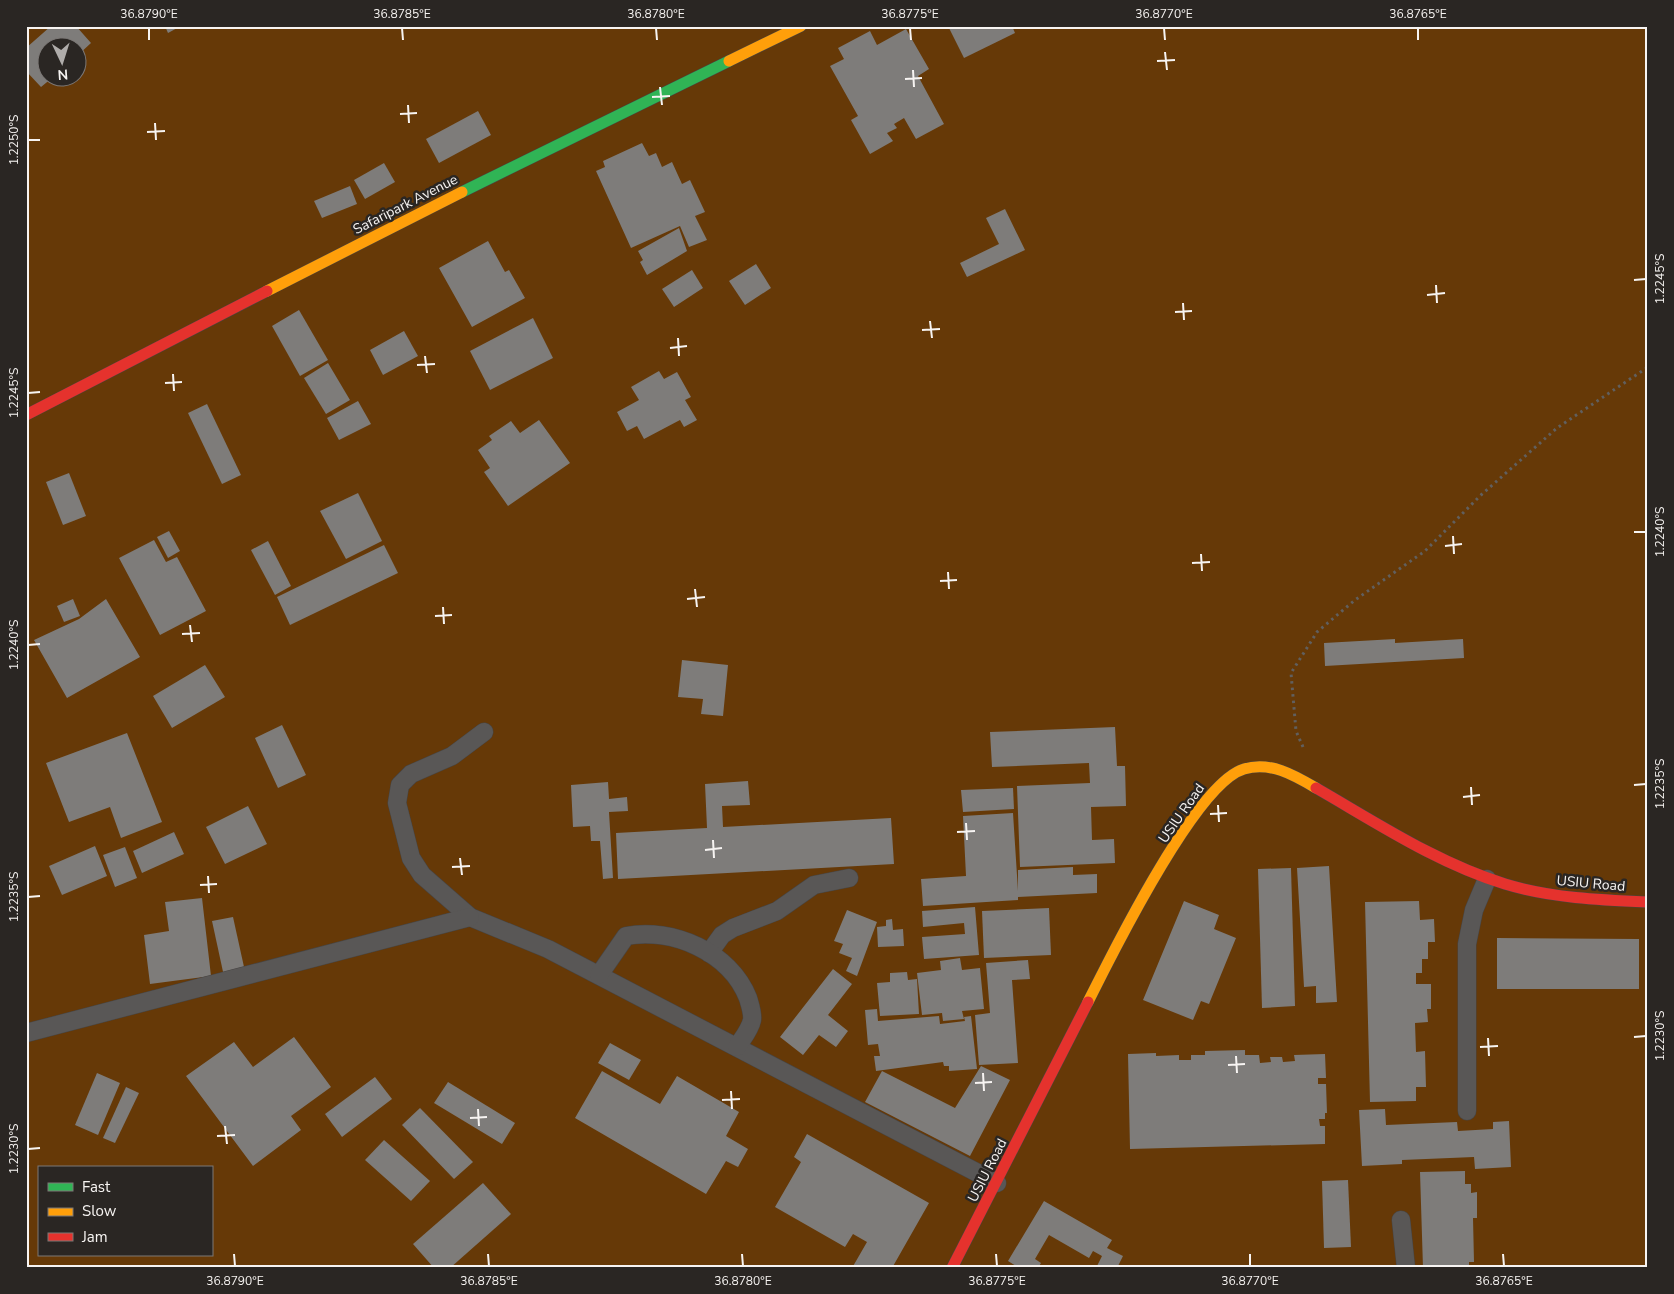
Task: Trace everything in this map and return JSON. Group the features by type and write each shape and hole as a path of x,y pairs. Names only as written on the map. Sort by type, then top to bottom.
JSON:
{"street":[{"name":"Safaripark Avenue","path":"26,415 518,163 801,26"},
{"name":"USIU Road","path":"952,1268 1114,951 1152,884 1194,816 1215,790 1233,774 1252,767 1272,766 1321,790 1397,835 1487,878 1536,892 1610,901 1648,902"}],"lane":[{"path":"484,732 452,756 411,774 400,785 397,804 411,858 422,875 470,917 548,949 997,1183"},
{"path":"709,953 722,934 733,928 777,911 814,885 849,878"},
{"path":"1467,1111 1467,944 1474,910 1487,878"},
{"path":"26,1033 470,917"},
{"path":"599,976 613,952 626,936 644,932 684,941 709,953 737,975 751,1007 752,1019 737,1048"},
{"path":"1401,1220 1406,1268"}],"path":[{"path":"1321,790 1296,731 1291,673 1317,632 1355,600 1425,550 1481,495 1557,428 1648,367"}],"shaded area":[{"path":"26,26 1648,26 1648,1268 26,1268"}],"building":[{"path":"51,26 76,26 87,38 38,38 38,84 26,71 26,48"},
{"path":"165,26 181,26 168,33"},
{"path":"948,26 1012,26 1015,33 964,58"},
{"path":"906,29 929,69 918,76 944,124 916,139 904,118 894,124 897,128 887,133 893,141 870,154 851,120 858,116 830,66 844,59 838,48 870,31 877,45"},
{"path":"478,111 491,135 439,163 426,139"},
{"path":"642,143 649,156 656,153 662,167 672,162 682,184 690,180 705,212 695,216 707,240 689,247 680,226 631,248 596,171 605,167 603,161"},
{"path":"384,163 395,182 365,199 354,180"},
{"path":"350,186 357,204 322,218 314,201"},
{"path":"1005,209 1025,250 967,277 960,263 999,244 986,218"},
{"path":"679,228 687,251 647,275 640,262 643,260 638,251"},
{"path":"488,241 505,272 509,270 525,298 472,327 439,268"},
{"path":"756,264 771,288 745,305 729,281"},
{"path":"692,270 703,288 674,307 662,289"},
{"path":"299,310 328,360 300,376 272,326"},
{"path":"533,318 553,358 490,390 470,351"},
{"path":"404,331 418,356 383,375 370,350"},
{"path":"328,363 350,400 326,414 304,378"},
{"path":"659,371 664,379 677,372 691,397 685,400 697,420 684,427 680,420 644,439 637,426 627,431 617,412 639,400 631,387"},
{"path":"358,401 371,424 339,440 327,418"},
{"path":"207,404 241,475 222,484 188,413"},
{"path":"539,420 570,463 508,506 484,472 490,468 478,450 492,440 489,436 511,421 520,433"},
{"path":"69,473 86,516 63,525 46,482"},
{"path":"358,493 382,541 346,559 320,511"},
{"path":"169,531 180,551 168,558 157,537"},
{"path":"154,540 166,562 177,557 206,611 160,635 119,558"},
{"path":"268,541 291,586 275,595 251,550"},
{"path":"384,545 398,573 290,625 277,597"},
{"path":"73,599 80,616 64,622 57,606"},
{"path":"106,599 140,657 67,698 34,640 79,619"},
{"path":"1395,639 1395,643 1463,639 1464,658 1325,666 1324,643"},
{"path":"682,660 728,665 723,716 701,714 703,699 678,697"},
{"path":"205,665 225,697 172,728 153,696"},
{"path":"282,725 306,775 278,788 255,738"},
{"path":"1115,727 1117,766 1125,766 1126,806 1091,807 1092,840 1114,839 1115,863 1020,867 1017,786 1090,783 1089,763 992,767 990,732"},
{"path":"127,733 162,822 121,838 110,807 69,822 46,763"},
{"path":"748,781 750,805 722,806 723,827 891,818 894,864 618,879 616,833 707,828 705,784"},
{"path":"608,782 609,799 627,797 628,811 609,812 613,878 603,879 600,841 591,841 590,826 573,827 571,785"},
{"path":"1013,788 1014,809 963,812 961,790"},
{"path":"248,806 267,844 225,864 206,827"},
{"path":"1013,813 1018,891 1018,870 1073,867 1073,875 1097,874 1097,893 1018,897 1018,900 923,906 921,879 966,876 963,816"},
{"path":"174,832 184,854 142,873 133,851"},
{"path":"95,846 107,876 62,895 49,866"},
{"path":"125,847 137,878 115,887 103,855"},
{"path":"1329,866 1337,1002 1316,1003 1316,986 1304,987 1297,868"},
{"path":"1291,868 1295,1006 1262,1008 1258,869"},
{"path":"202,898 211,976 150,984 144,935 169,931 165,902"},
{"path":"1184,901 1219,915 1214,929 1236,938 1209,1004 1201,1001 1193,1020 1143,1000"},
{"path":"1419,901 1420,920 1434,919 1435,942 1428,942 1428,959 1422,959 1422,973 1416,973 1416,984 1431,984 1431,1009 1427,1009 1428,1022 1415,1023 1416,1052 1425,1051 1426,1087 1416,1087 1416,1101 1370,1102 1365,902"},
{"path":"975,907 979,955 924,959 922,937 965,934 964,923 923,927 922,911"},
{"path":"1049,908 1051,955 984,958 982,911"},
{"path":"847,910 877,922 857,976 846,971 852,958 839,953 843,944 834,941"},
{"path":"233,917 246,976 225,981 212,921"},
{"path":"892,919 893,930 903,929 904,946 878,947 877,927 886,926 886,920"},
{"path":"1497,938 1639,939 1639,989 1497,989"},
{"path":"960,958 962,970 980,968 984,1009 962,1011 964,1019 943,1021 942,1013 922,1015 917,973 941,970 940,961"},
{"path":"1028,960 1030,979 1012,980 1018,1063 979,1065 975,1015 990,1013 986,963"},
{"path":"833,969 852,984 828,1015 848,1031 836,1047 819,1035 803,1055 780,1037"},
{"path":"907,972 908,980 917,979 919,1014 880,1016 877,983 890,982 890,973"},
{"path":"877,1009 878,1021 939,1016 940,1024 965,1021 964,1017 971,1016 977,1069 949,1071 949,1066 944,1066 943,1062 876,1071 874,1056 880,1056 878,1044 868,1045 865,1010"},
{"path":"294,1037 331,1087 291,1116 301,1130 253,1166 186,1076 234,1042 253,1067"},
{"path":"610,1043 641,1060 629,1080 598,1063"},
{"path":"1245,1050 1245,1055 1259,1055 1260,1063 1271,1062 1270,1057 1282,1057 1283,1062 1295,1061 1294,1055 1325,1054 1326,1078 1318,1078 1318,1084 1326,1084 1327,1113 1325,1113 1325,1119 1319,1119 1320,1126 1325,1126 1325,1144 1130,1149 1128,1054 1156,1053 1156,1056 1179,1055 1179,1060 1191,1060 1191,1055 1205,1055 1205,1051"},
{"path":"981,1066 1010,1080 970,1156 865,1102 882,1071 955,1108"},
{"path":"602,1071 660,1104 677,1076 739,1112 726,1136 748,1149 738,1167 726,1161 706,1194 575,1118"},
{"path":"97,1073 120,1083 98,1135 75,1125"},
{"path":"375,1077 392,1099 342,1137 325,1114"},
{"path":"448,1082 515,1123 502,1144 434,1103"},
{"path":"126,1087 139,1093 115,1143 103,1138"},
{"path":"420,1108 473,1162 454,1179 402,1125"},
{"path":"1385,1109 1386,1125 1457,1122 1458,1131 1493,1129 1493,1122 1509,1121 1511,1167 1475,1169 1474,1157 1402,1160 1402,1164 1362,1166 1359,1110"},
{"path":"807,1134 929,1203 892,1268 852,1268 867,1242 853,1234 845,1247 775,1207 801,1162 794,1157"},
{"path":"384,1140 430,1181 411,1201 365,1160"},
{"path":"1465,1171 1465,1184 1471,1184 1471,1193 1477,1192 1477,1218 1473,1218 1474,1262 1469,1262 1469,1268 1423,1268 1420,1172"},
{"path":"1348,1180 1351,1247 1324,1248 1322,1181"},
{"path":"483,1183 511,1214 450,1268 434,1268 413,1244"},
{"path":"1044,1201 1112,1240 1107,1248 1123,1256 1117,1268 1096,1268 1102,1256 1093,1251 1089,1258 1049,1235 1035,1259 1041,1263 1038,1268 1019,1268 1008,1261"}],"traffic: fast":[{"path":"462,192 729,61"}],"traffic: slow":[{"path":"729,61 801,26"},
{"path":"267,291 462,192"},
{"path":"1088,1002 1157,873 1180,836 1203,805 1225,781 1244,769 1263,767 1290,774 1316,788"}],"traffic: jam":[{"path":"26,415 267,291"},
{"path":"1316,788 1431,854 1505,884 1558,895 1648,902"},
{"path":"952,1268 1088,1002"}]}
